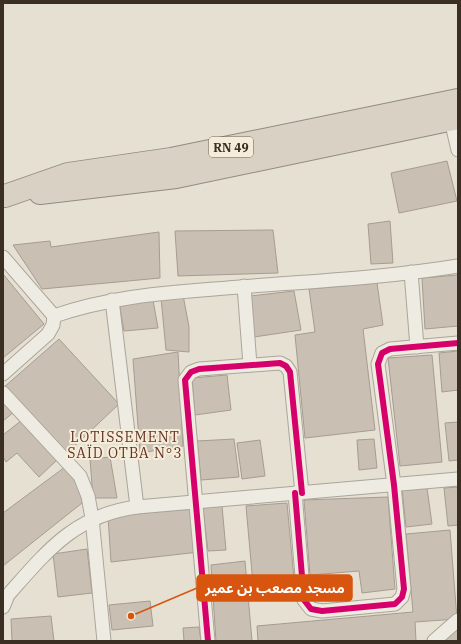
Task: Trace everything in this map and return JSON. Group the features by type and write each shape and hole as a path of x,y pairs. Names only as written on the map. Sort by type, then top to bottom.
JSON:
{"highway":[{"name":"RN 49","path":"4,196 68,174 171,159 458,100"},
{"name":"RN 49","path":"4,196 53,192 176,177 454,119"}],"street":[{"path":"454,119 458,150"},
{"path":"3,257 54,316 53,325 48,334 3,374"},
{"path":"54,316 84,305 112,300 244,286 376,276 458,266"},
{"path":"411,272 417,347"},
{"path":"244,286 250,365"},
{"path":"112,300 137,507"},
{"path":"208,641 185,380 190,372 198,369 280,363 286,366 290,372 299,493 304,600 311,608 322,611 395,604 402,597 404,589 394,485 378,364 382,353 390,349 458,343"},
{"path":"3,393 80,476 88,496 92,518 104,641"},
{"path":"3,607 8,595 66,534 92,518 105,513 137,507 458,479"},
{"path":"434,641 458,620"}],"building":[{"path":"447,161 457,201 399,213 391,173"},
{"path":"390,221 393,263 371,264 368,224"},
{"path":"273,230 278,273 178,276 175,231"},
{"path":"159,232 160,278 42,289 13,245 50,241 51,247"},
{"path":"3,274 44,324 3,358"},
{"path":"458,275 458,326 425,329 422,278"},
{"path":"377,283 383,325 363,329 375,430 305,438 295,335 315,332 309,289"},
{"path":"294,291 301,330 254,337 250,296"},
{"path":"183,295 189,327 189,352 166,350 161,298"},
{"path":"153,300 158,328 124,331 119,302"},
{"path":"59,339 119,404 65,455 3,388"},
{"path":"458,351 458,390 442,392 439,353"},
{"path":"178,352 183,446 140,453 133,359"},
{"path":"432,355 442,462 400,466 388,358"},
{"path":"227,375 231,410 195,415 192,378"},
{"path":"3,398 14,412 3,421"},
{"path":"22,420 57,460 39,477 17,453 6,462 3,457 3,435"},
{"path":"458,422 458,460 449,461 445,423"},
{"path":"234,439 239,477 201,480 197,441"},
{"path":"374,439 377,468 359,470 357,440"},
{"path":"260,440 265,476 242,479 237,443"},
{"path":"110,457 117,498 93,498 90,459"},
{"path":"65,467 87,499 3,566 3,513"},
{"path":"458,487 458,525 448,526 444,488"},
{"path":"427,488 432,524 406,527 402,489"},
{"path":"388,497 395,589 362,593 359,571 310,575 304,500"},
{"path":"287,503 294,579 253,584 246,506"},
{"path":"222,506 226,550 208,551 203,508"},
{"path":"191,509 199,552 111,562 108,516"},
{"path":"450,530 457,619 415,622 416,641 258,641 257,626 413,612 406,534"},
{"path":"87,549 92,593 58,597 53,554"},
{"path":"245,561 252,641 216,641 211,565"},
{"path":"150,601 153,626 112,630 109,605"},
{"path":"51,616 54,641 12,641 11,619"},
{"path":"458,626 458,641 439,641"},
{"path":"199,627 201,641 184,641 183,628"}],"cycle path":[{"path":"295,493 304,600 311,609 322,611 395,604 402,597 404,589 394,485 378,364 382,353 390,349 458,343"},
{"path":"208,641 185,380 191,372 199,369 280,363 286,366 290,372 302,493"}],"place":[{"name":"مسجد مصعب بن عمير","path":"131,616"}],"district":[{"name":"LOTISSEMENT SAÏD OTBA N°3","path":"125,446"}]}
